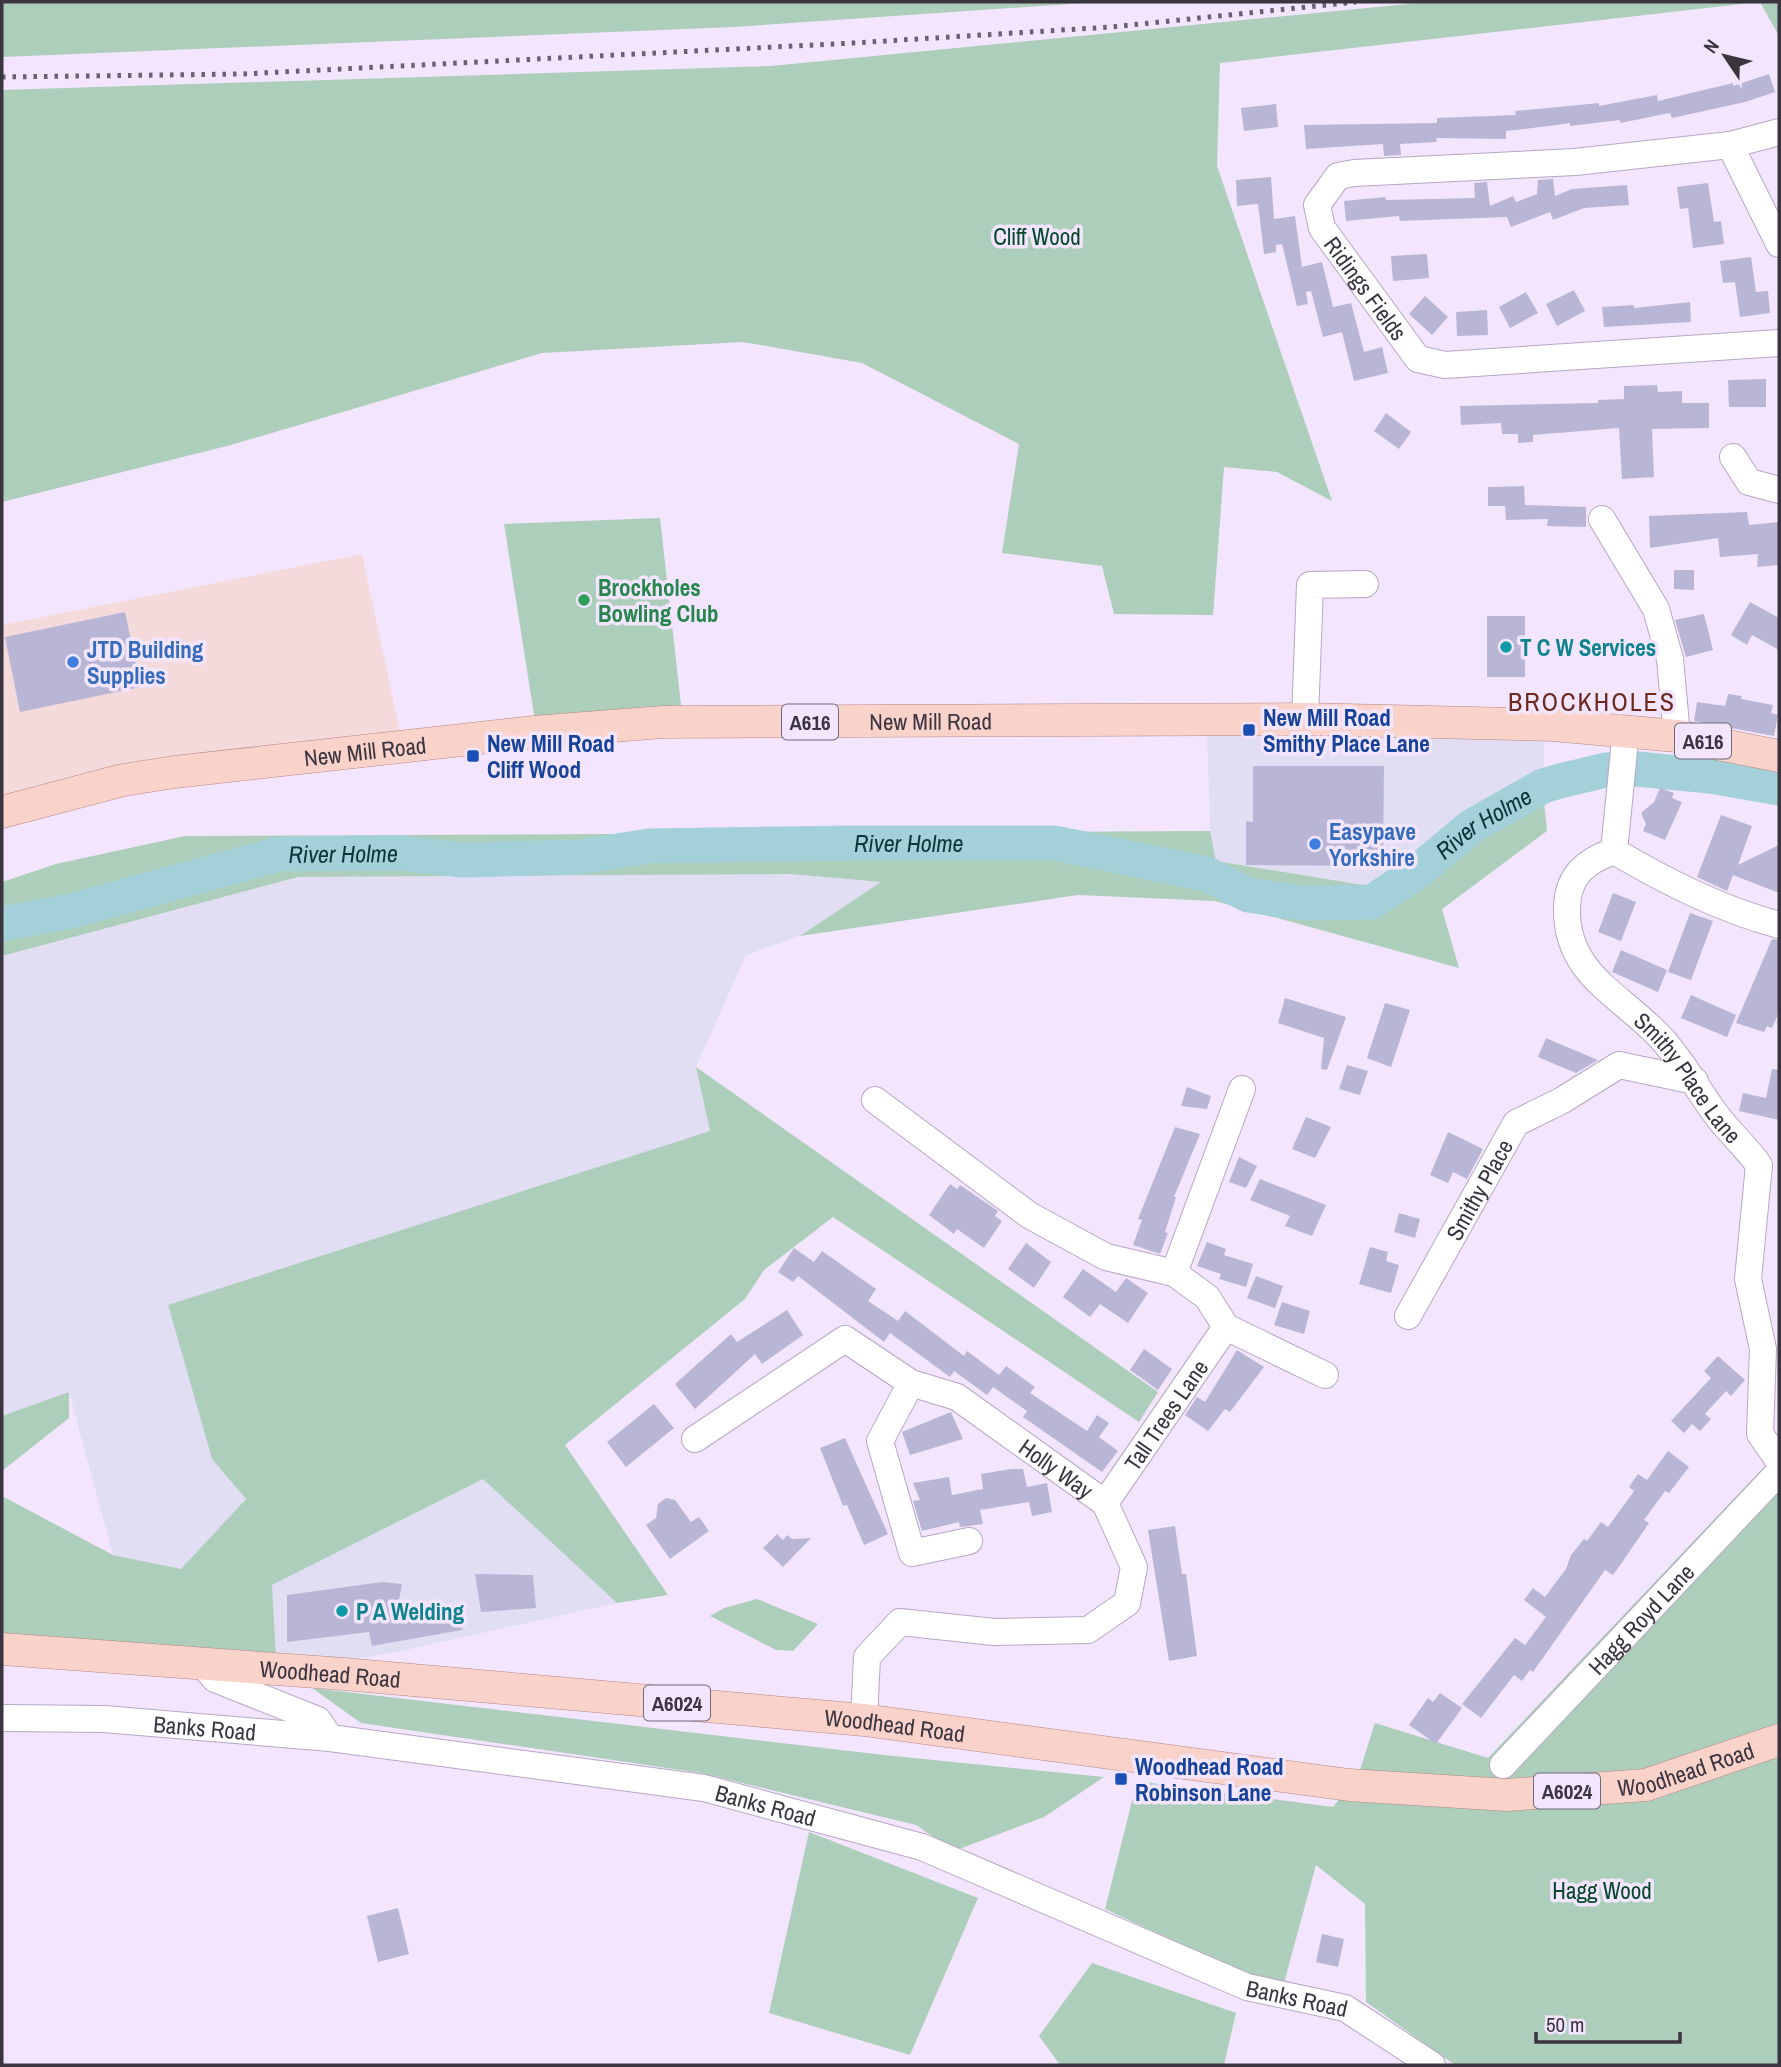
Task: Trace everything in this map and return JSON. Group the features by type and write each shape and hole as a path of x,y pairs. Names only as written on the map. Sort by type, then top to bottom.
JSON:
{"main road":[{"name":"New Mill Road","path":"2,812 123,780 175,772 534,732 663,722 1305,719 1553,725 1624,741 1677,736 1779,756"},
{"name":"Woodhead Road","path":"2,1648 864,1720 1349,1785 1507,1795 1646,1785 1779,1741"}],"street":[{"name":"Ridings Fields","path":"1779,132 1730,145 1575,162 1354,173 1338,176 1317,205 1322,228 1418,359 1445,365 1779,343"},
{"path":"1730,145 1779,244"},
{"path":"1732,457 1749,482 1779,490"},
{"path":"1602,519 1656,609 1670,659 1677,736"},
{"path":"1305,719 1310,585 1365,584"},
{"path":"1624,741 1622,789 1614,851 1693,894 1747,916 1779,925"},
{"name":"Smithy Place Lane","path":"1614,851 1593,859 1575,875 1567,895 1567,922 1572,948 1591,973 1661,1038 1695,1081 1719,1119 1759,1164 1748,1279 1763,1349 1760,1434 1779,1461"},
{"name":"Smithy Place","path":"1408,1316 1516,1123 1561,1101 1619,1065 1695,1081"},
{"path":"1174,1273 1242,1089"},
{"path":"875,1100 1029,1215 1107,1257 1174,1273 1207,1297 1226,1327 1325,1375"},
{"name":"Tall Trees Lane","path":"1105,1503 1226,1327"},
{"name":"Holly Way","path":"695,1439 845,1339 911,1382 957,1397 1105,1503 1134,1567 1126,1603 1088,1630 994,1633 900,1622 867,1657 864,1720"},
{"path":"911,1382 880,1441 912,1553 969,1541"},
{"name":"Hagg Royd Lane","path":"1503,1765 1779,1472"},
{"path":"202,1664 215,1679 318,1720 330,1738"},
{"name":"Banks Road","path":"2,1718 50,1718 330,1738 704,1788 922,1847 1247,1987 1345,2008 1432,2065"}],"shaded area":[{"path":"362,554 400,732 144,761 2,799 2,625"},
{"path":"1207,730 1544,740 1543,792 1375,887 1215,861 1210,831"},
{"path":"790,874 882,882 800,936 746,955 696,1067 710,1131 168,1305 212,1459 246,1499 181,1569 113,1555 69,1392 2,1416 2,956 298,877"},
{"path":"483,1479 617,1603 397,1652 330,1663 276,1656 272,1585"}],"green space":[{"path":"2,2 1100,2 734,27 2,57"},
{"name":"Cliff Wood","path":"1428,2 1760,2 1220,63 1217,166 1332,501 1277,472 1224,467 1213,615 1114,614 1102,566 1002,553 1019,444 862,363 743,342 542,353 231,445 2,502 2,90 771,66"},
{"path":"1760,2 1779,2 1779,36"},
{"path":"660,518 681,705 535,721 504,524"},
{"path":"1543,792 1547,831 1442,909 1459,968 1215,901 1078,895 800,936 881,882 790,874 298,877 2,956 2,882 56,864 185,836 1210,831 1216,861 1375,887"},
{"path":"696,1067 1158,1392 1139,1422 833,1217 764,1270 745,1299 565,1445 668,1595 617,1603 483,1479 272,1585 276,1656 2,1638 2,1496 113,1555 181,1569 246,1499 212,1459 168,1305 710,1131"},
{"path":"69,1392 69,1418 2,1471 2,1416"},
{"name":"Hagg Wood","path":"1779,1451 1779,2065 1455,2065 1366,2002 1365,1904 1316,1865 1284,1983 1247,1975 1105,1909 1137,1781 1333,1807 1359,1773 1375,1723 1488,1758"},
{"path":"757,1599 818,1624 793,1651 776,1650 710,1616 724,1608"},
{"path":"312,1688 884,1755 1104,1777 1044,1817 954,1851 916,1825 701,1773 361,1723"},
{"path":"809,1832 978,1898 910,2055 769,2013"},
{"path":"1092,1963 1236,2013 1224,2065 1060,2065 1039,2036"}],"building":[{"path":"1769,74 1775,92 1745,102 1672,118 1670,113 1620,123 1620,120 1570,126 1570,123 1506,131 1506,139 1436,138 1437,142 1400,144 1401,155 1384,156 1383,144 1306,149 1304,125 1437,123 1437,118 1516,115 1515,111 1599,103 1599,106 1657,95 1658,101 1733,83 1733,86"},
{"path":"1276,104 1278,127 1244,131 1241,108"},
{"path":"1271,177 1274,219 1295,216 1302,267 1322,262 1333,307 1351,303 1364,352 1382,347 1388,373 1354,381 1342,332 1323,337 1311,291 1306,292 1308,304 1297,306 1282,244 1276,245 1276,252 1264,254 1258,204 1237,206 1236,180"},
{"path":"1553,179 1555,196 1572,189 1627,185 1629,205 1584,208 1553,220 1550,212 1511,227 1507,217 1400,221 1399,216 1346,221 1344,201 1385,197 1386,200 1475,198 1474,183 1487,182 1490,206 1513,196 1516,202 1537,194 1538,180"},
{"path":"1708,183 1714,222 1721,221 1724,244 1693,248 1688,208 1680,209 1677,187"},
{"path":"1427,254 1429,278 1393,281 1391,256"},
{"path":"1751,257 1756,292 1768,291 1770,313 1740,317 1735,282 1723,283 1720,261"},
{"path":"1574,290 1585,311 1557,326 1546,304"},
{"path":"1526,292 1538,313 1510,328 1499,307"},
{"path":"1425,296 1448,317 1432,335 1409,314"},
{"path":"1690,302 1691,322 1604,327 1602,307 1634,305 1634,308"},
{"path":"1487,310 1488,335 1457,336 1456,312"},
{"path":"1766,379 1766,407 1729,407 1728,380"},
{"path":"1657,385 1658,392 1682,391 1682,403 1709,403 1709,428 1652,429 1654,477 1622,479 1619,428 1533,435 1533,442 1518,443 1518,434 1502,434 1501,423 1461,425 1460,406 1598,403 1598,400 1624,399 1624,386"},
{"path":"1386,413 1411,432 1399,449 1374,431"},
{"path":"1524,486 1525,505 1586,507 1586,527 1547,526 1548,519 1506,520 1505,506 1488,506 1488,487"},
{"path":"1747,512 1749,525 1779,522 1779,565 1757,567 1758,554 1720,557 1718,538 1650,548 1649,516"},
{"path":"1674,570 1694,570 1694,590 1674,589"},
{"path":"1750,602 1779,618 1779,650 1752,635 1747,645 1731,635"},
{"name":"JTD Building Supplies","path":"125,612 141,687 20,712 5,637"},
{"path":"1704,614 1713,650 1686,657 1675,620"},
{"name":"T C W Services","path":"1487,616 1525,616 1525,677 1487,677"},
{"path":"1728,694 1773,705 1771,713 1778,715 1774,736 1694,721 1697,702 1725,706"},
{"path":"1253,766 1384,766 1383,866 1246,865 1246,821 1253,822"},
{"path":"1660,788 1674,793 1672,798 1682,802 1665,840 1643,831 1646,824 1641,813 1654,802"},
{"path":"1721,815 1752,826 1738,865 1779,845 1779,893 1733,875 1727,891 1697,877"},
{"path":"1613,893 1636,902 1621,941 1598,932"},
{"path":"1690,913 1713,921 1691,980 1668,972"},
{"path":"1772,939 1779,940 1779,1012 1772,1028 1767,1026 1764,1032 1736,1023"},
{"path":"1621,950 1667,970 1658,992 1612,972"},
{"path":"1691,995 1736,1015 1727,1037 1681,1018"},
{"path":"1285,998 1346,1017 1327,1070 1321,1069 1324,1038 1278,1023"},
{"path":"1385,1003 1410,1010 1391,1067 1367,1058"},
{"path":"1546,1038 1598,1060 1576,1073 1571,1071 1538,1057"},
{"path":"1347,1065 1368,1071 1360,1095 1339,1089"},
{"path":"1772,1069 1779,1070 1779,1120 1739,1111 1743,1093 1766,1098"},
{"path":"1187,1087 1211,1096 1207,1109 1181,1106"},
{"path":"1306,1117 1331,1127 1315,1158 1292,1149"},
{"path":"1175,1127 1200,1134 1174,1197 1165,1232 1168,1233 1160,1254 1133,1245 1142,1220 1138,1219"},
{"path":"1448,1132 1483,1149 1467,1179 1453,1172 1448,1183 1430,1175"},
{"path":"1239,1157 1257,1166 1246,1188 1229,1182"},
{"path":"1260,1179 1326,1205 1312,1236 1285,1226 1290,1216 1250,1200"},
{"path":"950,1184 957,1189 960,1185 998,1211 995,1216 1002,1221 984,1248 957,1229 954,1234 929,1215"},
{"path":"1399,1213 1420,1219 1415,1238 1394,1232"},
{"path":"1207,1242 1226,1249 1224,1255 1253,1264 1246,1287 1219,1279 1221,1274 1197,1266"},
{"path":"1026,1243 1051,1262 1034,1288 1008,1269"},
{"path":"1370,1247 1388,1252 1386,1261 1399,1265 1391,1293 1359,1284"},
{"path":"794,1248 814,1262 822,1251 876,1289 868,1301 898,1321 905,1311 964,1356 967,1351 999,1375 1006,1366 1035,1387 1030,1393 1087,1431 1097,1415 1109,1423 1099,1437 1118,1451 1102,1472 1023,1417 1027,1411 993,1387 987,1395 954,1371 950,1377 890,1333 884,1342 798,1276 793,1282 778,1272"},
{"path":"1083,1269 1116,1292 1126,1278 1148,1293 1128,1323 1100,1304 1090,1317 1063,1297"},
{"path":"1256,1276 1283,1286 1275,1308 1247,1298"},
{"path":"1282,1302 1310,1311 1304,1334 1274,1325"},
{"path":"787,1310 803,1335 762,1364 755,1354 695,1409 675,1384 731,1334 737,1342"},
{"path":"1144,1349 1172,1369 1158,1390 1130,1370"},
{"path":"1237,1350 1264,1367 1230,1412 1225,1409 1208,1431 1185,1415 1197,1397 1205,1402"},
{"path":"1718,1356 1745,1380 1731,1396 1726,1391 1705,1414 1711,1419 1700,1431 1692,1424 1684,1433 1671,1421 1711,1378 1704,1371"},
{"path":"654,1404 674,1428 626,1467 607,1442"},
{"path":"951,1412 963,1439 910,1455 902,1432"},
{"path":"845,1438 888,1534 864,1545 847,1505 843,1506 820,1448"},
{"path":"1668,1451 1689,1467 1669,1493 1665,1491 1644,1520 1649,1523 1613,1575 1605,1570 1533,1672 1530,1670 1522,1681 1514,1675 1481,1718 1462,1704 1515,1638 1525,1645 1546,1617 1524,1600 1533,1588 1545,1597 1584,1539 1587,1541 1601,1522 1608,1527 1634,1491 1629,1487 1638,1474 1647,1480"},
{"path":"1023,1469 1027,1487 1047,1483 1052,1512 1032,1516 1029,1502 980,1510 983,1524 960,1527 959,1522 922,1531 913,1501 920,1500 913,1483 949,1477 952,1495 983,1489 981,1474"},
{"path":"666,1498 675,1500 691,1522 699,1517 709,1531 670,1559 646,1525 656,1518 658,1504"},
{"path":"1175,1526 1182,1574 1186,1574 1197,1656 1169,1661 1148,1530"},
{"path":"777,1534 783,1540 787,1535 792,1539 811,1538 783,1567 763,1548"},
{"path":"475,1574 533,1575 536,1608 481,1612"},
{"name":"P A Welding","path":"382,1582 402,1584 396,1617 458,1606 462,1630 372,1646 369,1632 287,1642 287,1595"},
{"path":"1440,1693 1462,1708 1436,1744 1409,1725 1428,1698 1433,1702"},
{"path":"398,1908 409,1954 378,1962 367,1916"},
{"path":"1322,1934 1344,1939 1338,1967 1316,1962"}],"waterway":[{"name":"River Holme","path":"2,924 71,911 279,854 399,853 463,860 579,857 649,846 1054,843 1207,874 1248,895 1301,903 1372,902 1417,872 1472,826 1543,786 1560,781 1606,770 1637,769 1710,776 1779,788"}],"railway":[{"path":"2,77 242,74 853,43 1111,27 1356,2"}],"place":[{"name":"Brockholes Bowling Club","path":"584,600"},
{"name":"T C W Services","path":"1506,647"},
{"name":"JTD Building Supplies","path":"73,662"},
{"name":"New Mill Road Smithy Place Lane","path":"1249,730"},
{"name":"New Mill Road Cliff Wood","path":"473,756"},
{"name":"Easypave Yorkshire","path":"1315,844"},
{"name":"P A Welding","path":"342,1611"},
{"name":"Woodhead Road Robinson Lane","path":"1121,1779"}],"district":[{"name":"BROCKHOLES","path":"1592,701"}]}
